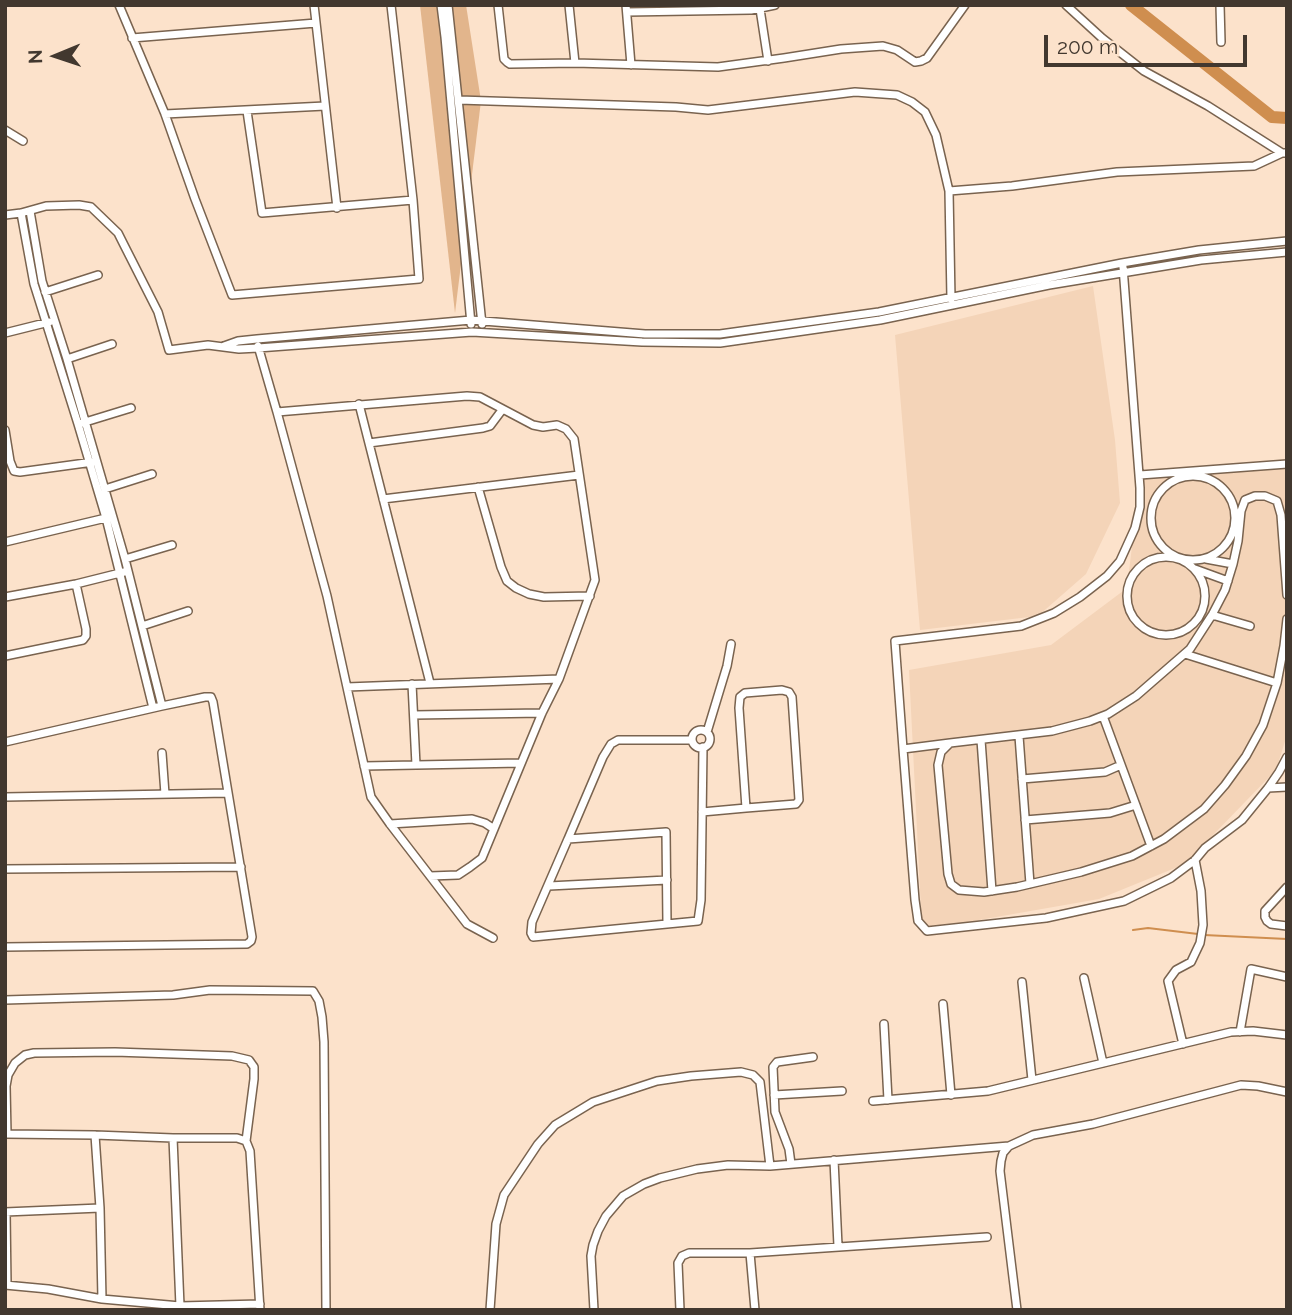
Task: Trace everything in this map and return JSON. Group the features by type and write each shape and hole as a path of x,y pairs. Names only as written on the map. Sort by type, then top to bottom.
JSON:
{"street":[{"path":"119,5 165,114 232,295 419,279 391,5"},
{"path":"314,5 337,208"},
{"path":"440,5 472,331"},
{"path":"448,5 483,332"},
{"path":"498,5 504,58 507,62 718,67 841,49 883,46 897,50 915,62 921,61 927,58 965,5"},
{"path":"569,5 575,63"},
{"path":"631,65 626,9 760,9 775,5"},
{"path":"1066,5 1144,71 1208,106 1284,153"},
{"path":"1220,5 1221,42"},
{"path":"760,9 768,61"},
{"path":"132,37 316,23"},
{"path":"459,100 708,110 855,92 897,95 925,112 936,135 948,191 951,306"},
{"path":"165,114 325,106"},
{"path":"247,111 262,213 413,200"},
{"path":"5,130 23,141"},
{"path":"948,191 1012,186 1116,172 1254,166 1284,153"},
{"path":"5,215 21,214 46,206 92,207 118,233 158,312 169,351 208,345 239,349 258,348 472,331 642,342 720,342 880,320 1123,272 1200,260 1287,252"},
{"path":"30,211 50,322 142,626 158,707"},
{"path":"21,214 34,284 67,359 82,423"},
{"path":"223,346 257,339 471,320 645,334 720,334 878,312 1199,250 1287,241"},
{"path":"1122,263 1140,475 1140,507 1135,528 1120,561 1107,576 1080,597 1054,613 1021,626 895,641 918,921 927,931 1046,918 1124,901 1171,878 1242,820 1268,788 1287,757"},
{"path":"45,292 98,275"},
{"path":"5,333 50,322"},
{"path":"257,339 327,596 372,797 467,924 493,938"},
{"path":"67,359 112,344"},
{"path":"278,412 480,397 533,425 557,425 566,429 574,439 595,580 590,596 559,678 482,858 457,874 430,876"},
{"path":"359,404 430,683"},
{"path":"82,423 131,408"},
{"path":"369,443 483,428 489,426 502,410"},
{"path":"5,430 14,471 94,462"},
{"path":"94,462 105,489 109,517 125,559 125,572 158,707"},
{"path":"1140,475 1287,464"},
{"path":"105,489 152,474"},
{"path":"383,499 579,475"},
{"path":"1221,561 1234,527 1231,500 1212,480 1199,476 1172,482 1161,491 1154,502 1153,530 1159,542 1174,555 1233,564"},
{"path":"478,487 500,567 507,581 516,588 537,596 590,596"},
{"path":"903,748 1052,731 1090,722 1136,696 1190,649 1212,615 1233,564 1241,511 1245,500 1255,496 1265,496 1277,501 1281,515 1287,595"},
{"path":"5,542 109,517"},
{"path":"1201,559 1214,554 1229,540"},
{"path":"125,559 172,545"},
{"path":"1206,598 1202,579 1194,569 1184,561 1171,557 1158,558 1141,566 1128,588 1131,614 1139,624 1149,632 1161,636 1174,635 1196,622 1203,611 1215,576"},
{"path":"1194,569 1228,581"},
{"path":"5,597 125,572"},
{"path":"5,656 83,640 86,629 76,584"},
{"path":"142,626 188,611"},
{"path":"1212,615 1250,626"},
{"path":"950,743 941,752 938,765 948,874 951,884 959,890 992,891 1030,884 1082,872 1132,856 1164,839 1203,809 1246,757 1264,725 1277,684 1287,619"},
{"path":"692,740 618,740 611,744 532,922 533,937 698,921 701,900 703,747 709,741 706,732 727,666 731,644"},
{"path":"1185,654 1277,684"},
{"path":"347,687 559,678"},
{"path":"412,684 416,765"},
{"path":"702,812 796,804 799,800 792,697 789,692 782,690 745,693 740,697 746,808"},
{"path":"5,742 205,696 211,697 252,937 247,944 5,947"},
{"path":"414,715 542,713"},
{"path":"1103,716 1151,846"},
{"path":"703,747 694,745 692,740 695,732 706,732"},
{"path":"1019,736 1030,884"},
{"path":"981,740 992,891"},
{"path":"162,753 165,794"},
{"path":"364,766 521,763"},
{"path":"1022,779 1105,772 1121,765"},
{"path":"1268,788 1287,787"},
{"path":"5,797 228,793"},
{"path":"1025,820 1110,813 1136,805"},
{"path":"390,824 472,819 494,829"},
{"path":"568,839 666,832 667,924"},
{"path":"1183,1044 1168,981 1176,970 1191,962 1201,935 1201,891 1195,860"},
{"path":"5,869 241,867"},
{"path":"549,886 667,880"},
{"path":"1287,887 1265,911 1265,917 1271,924 1287,926"},
{"path":"1240,1032 1251,969 1287,977"},
{"path":"1084,978 1103,1063"},
{"path":"1022,982 1032,1080"},
{"path":"5,1000 173,995 211,990 313,991 323,1017 326,1310"},
{"path":"943,1004 951,1095"},
{"path":"884,1024 888,1100"},
{"path":"873,1101 988,1091 1231,1032 1253,1031 1287,1035"},
{"path":"100,1208 6,1212 6,1285 48,1289 102,1299 180,1306 260,1307 250,1151 246,1141 254,1067 249,1060 232,1056 115,1052 25,1055 15,1063 8,1076 6,1134 237,1138 246,1141"},
{"path":"791,1164 789,1149 775,1112 774,1065 777,1062 813,1057"},
{"path":"490,1310 496,1224 505,1195 538,1144 555,1125 593,1102 656,1081 741,1072 753,1074 760,1082 770,1166"},
{"path":"593,1310 591,1256 606,1216 623,1196 660,1178 728,1165 770,1166 1009,1146 1033,1135 1093,1124 1241,1085 1287,1092"},
{"path":"774,1095 842,1091"},
{"path":"94,1135 100,1208 102,1299"},
{"path":"173,1138 180,1306"},
{"path":"1009,1146 1000,1161 1000,1171 1017,1310"},
{"path":"834,1160 838,1246"},
{"path":"680,1310 678,1263 682,1256 689,1253 750,1253 987,1237"},
{"path":"750,1253 755,1310"}],"shaded area":[{"path":"420,5 466,5 481,101 455,313"},
{"path":"1093,286 1115,440 1120,503 1086,574 1038,616 920,630 895,335"},
{"path":"1287,467 1287,735 1276,770 1185,864 1099,899 922,930 909,670 1051,645 1127,588 1140,479"}],"waterway":[{"path":"1131,5 1272,117 1287,118"},
{"path":"1133,930 1148,928 1198,934"},
{"path":"1204,935 1287,939"}]}
